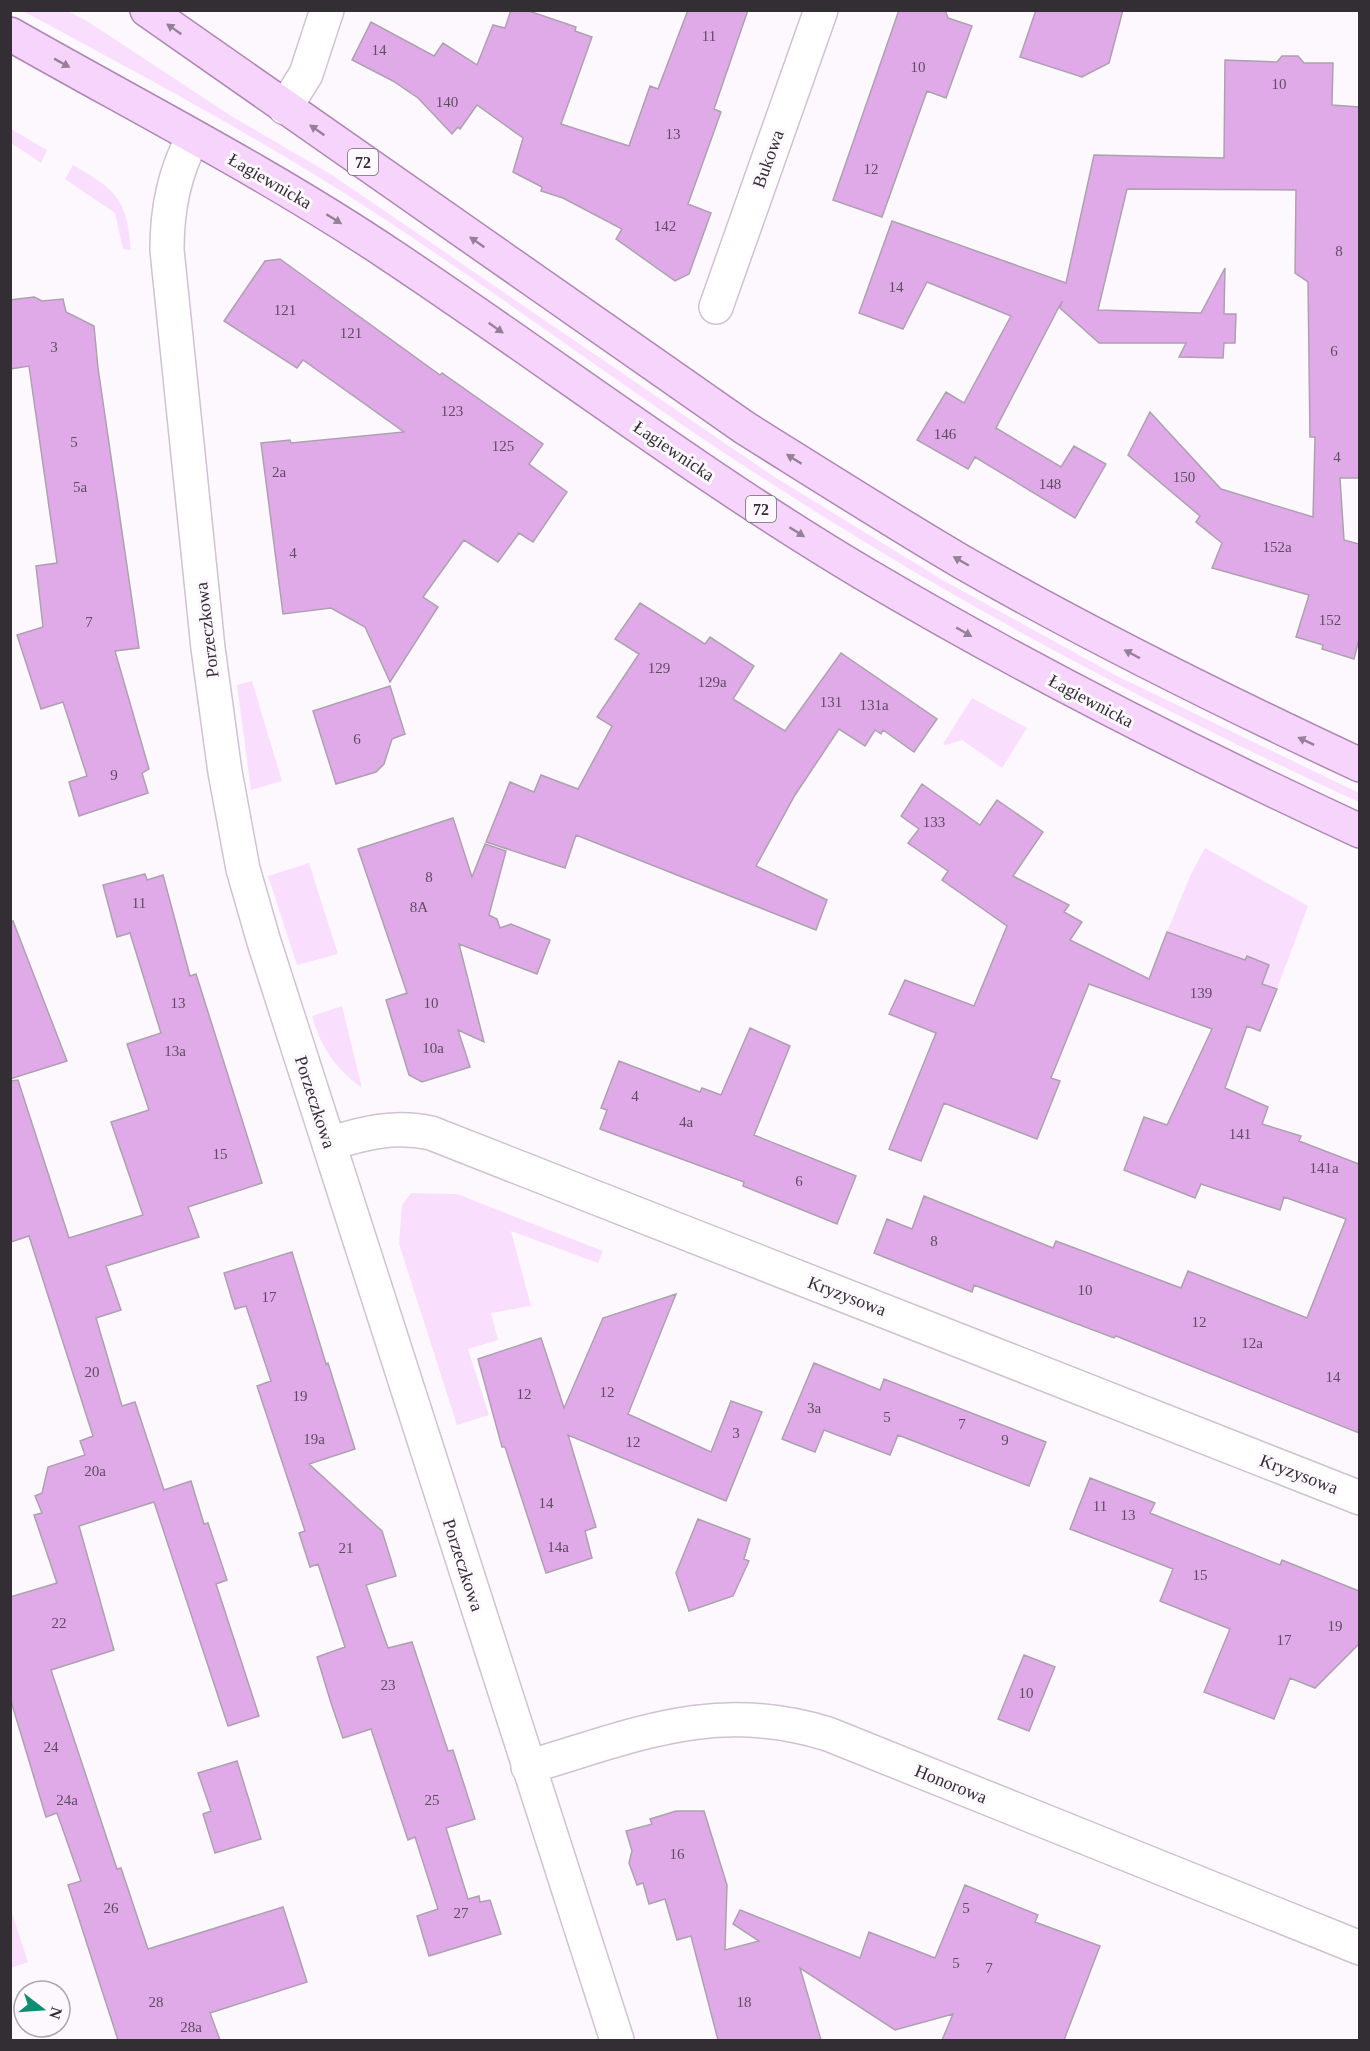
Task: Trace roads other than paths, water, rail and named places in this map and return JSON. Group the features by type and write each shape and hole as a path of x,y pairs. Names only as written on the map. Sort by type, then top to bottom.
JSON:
{"main road":[{"name":"72","path":"147,10 745,428 962,562 1124,650 1258,718 1359,765"},
{"name":"Łagiewnicka","path":"10,34 288,190 391,255 628,421 863,573 979,640 1115,714 1359,831"}],"street":[{"path":"285,108 306,74 327,10"},
{"name":"Bukowa","path":"716,307 821,10"},
{"name":"Porzeczkowa","path":"193,137 173,185 167,227 167,250 208,648 225,772 243,869 328,1144 617,2040"},
{"name":"Kryzysowa","path":"328,1144 380,1131 401,1129 431,1133 1359,1498"},
{"name":"Honorowa","path":"528,1767 675,1724 714,1719 752,1718 794,1723 828,1734 1359,1948"}]}
